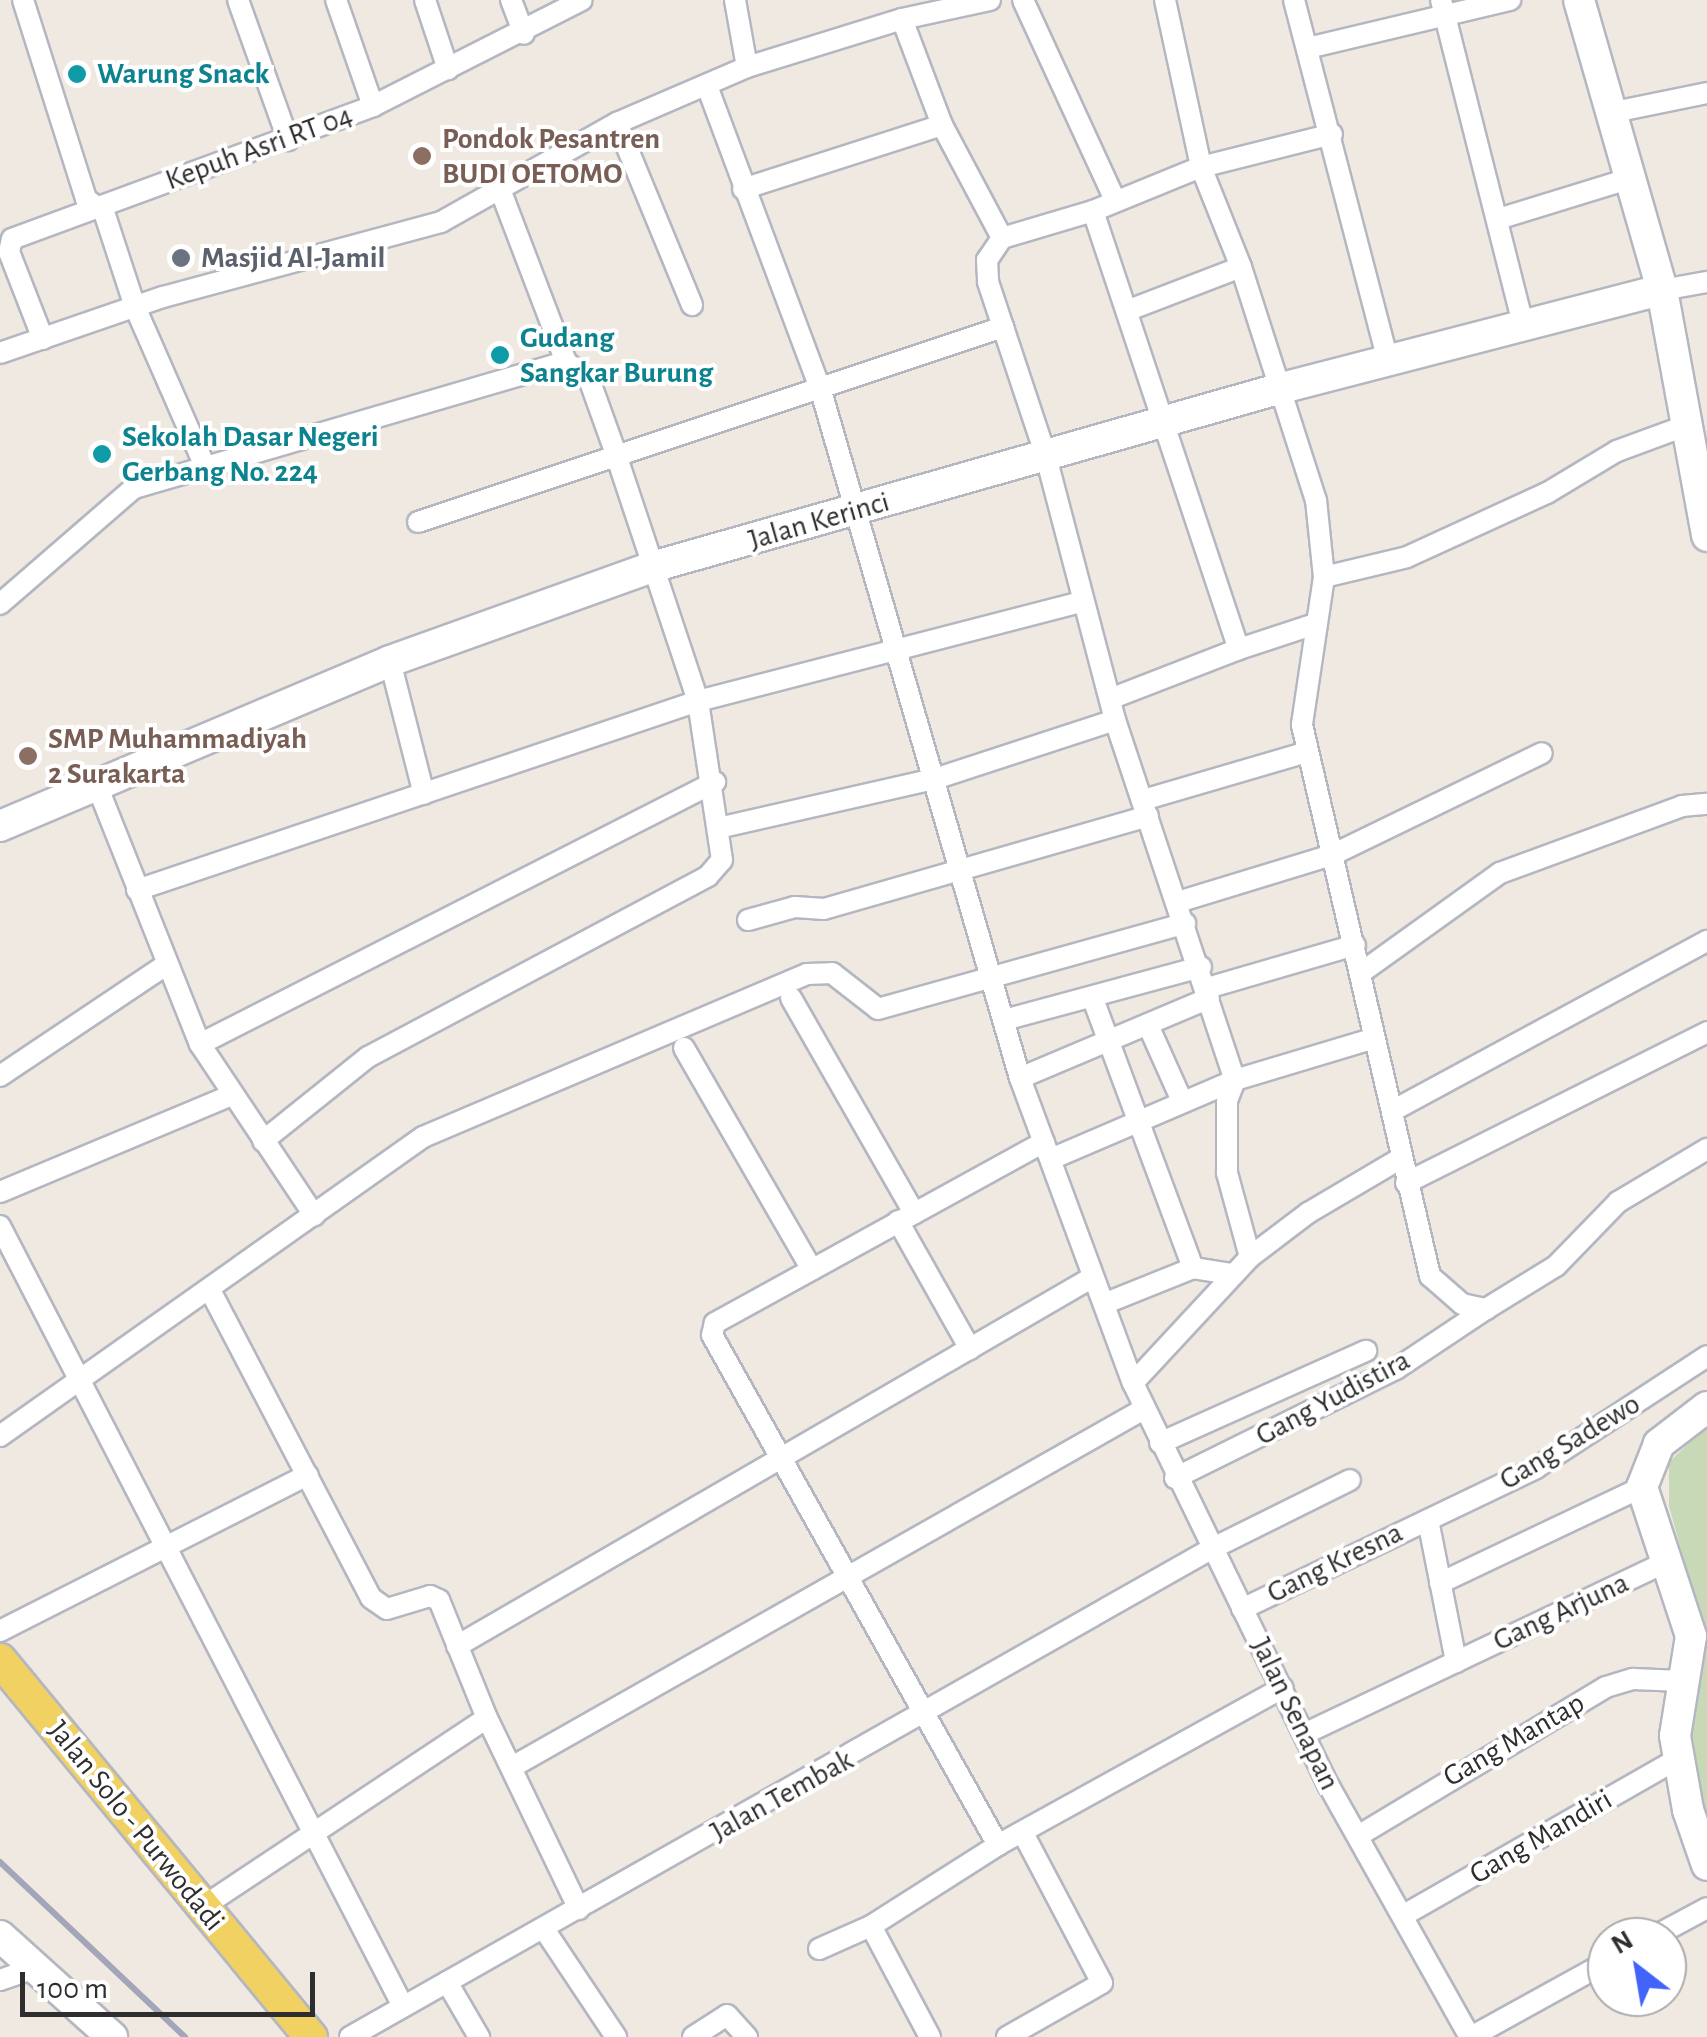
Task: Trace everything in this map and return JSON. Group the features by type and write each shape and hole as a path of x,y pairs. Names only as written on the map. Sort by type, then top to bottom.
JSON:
{"main road":[{"name":"Jalan Solo - Purwodadi","path":"0,1660 311,2037"}],"street":[{"path":"23,0 81,185 104,212 135,308 206,468"},
{"path":"238,0 288,140"},
{"name":"Kepuh Asri RT 04","path":"43,339 8,244 96,206 288,140 373,106 336,0"},
{"path":"425,0 448,70"},
{"path":"511,0 524,34"},
{"path":"373,106 524,34 582,0"},
{"path":"734,0 747,67"},
{"path":"0,354 135,308 442,222 617,122 747,67 902,19 990,0"},
{"path":"1023,0 1115,200"},
{"path":"1165,0 1201,167 1241,267 1316,500 1324,577 1302,725 1362,972 1372,1039 1394,1110 1406,1182 1430,1276 1462,1304 1486,1309"},
{"path":"1294,0 1332,134 1388,362"},
{"path":"1308,48 1444,8 1510,0"},
{"path":"1579,0 1662,290 1707,536"},
{"path":"1444,8 1524,326"},
{"path":"902,19 942,125 1002,238"},
{"name":"Jalan Senapan","path":"707,86 821,391 854,512 938,778 958,869 1020,1078 1093,1277 1106,1302 1133,1384 1175,1478 1304,1734 1470,2037"},
{"path":"1614,112 1707,92"},
{"path":"617,122 692,305"},
{"path":"743,189 942,125"},
{"path":"1250,1257 1227,1173 1227,1101 1235,1080 1115,720 1045,453 1004,327 987,260 1002,238 1093,211 1201,167 1332,134"},
{"path":"1498,219 1631,178"},
{"path":"264,1141 368,1057 718,869 715,782 698,701 589,380 566,362 498,187"},
{"path":"1093,211 1239,649"},
{"path":"1129,310 1241,267"},
{"path":"1662,290 1707,282"},
{"name":"Jalan Kerinci","path":"0,826 390,662 652,566 1278,389 1662,290"},
{"path":"418,522 1004,327"},
{"path":"0,604 114,501 173,474 206,468 566,362"},
{"path":"1324,577 1407,557 1547,493 1618,451 1685,426"},
{"path":"136,890 698,701 1081,602"},
{"path":"1110,699 1315,624"},
{"path":"390,662 424,794"},
{"path":"718,828 938,778 1115,720"},
{"path":"748,920 795,906 824,908 958,869 1308,752"},
{"path":"1178,902 1332,855 1542,753"},
{"path":"200,1044 715,782"},
{"path":"96,783 200,1044 314,1215"},
{"path":"1362,972 1500,873 1682,806 1707,804"},
{"path":"0,1436 80,1385 423,1136 808,974 832,973 878,1009 1185,924"},
{"path":"1394,1110 1707,942"},
{"path":"1004,1020 1093,1000 1205,984 1354,945"},
{"path":"0,1076 167,964"},
{"path":"1020,1078 1148,1024 1205,984"},
{"path":"790,998 970,1348"},
{"path":"1093,1000 1193,1268"},
{"path":"1148,1024 1182,1101"},
{"path":"1406,1182 1707,1032"},
{"path":"998,1845 928,1714 712,1335 715,1323 906,1217 1047,1150 1139,1119 1235,1080 1372,1039"},
{"path":"684,1048 812,1270"},
{"path":"2,1184 232,1095"},
{"name":"Gang Yudistira","path":"1175,1478 1396,1369 1556,1266 1618,1202 1707,1149"},
{"path":"1133,1384 1250,1257 1308,1213 1401,1158"},
{"path":"0,1226 403,2006"},
{"path":"1106,1302 1193,1268 1231,1274"},
{"path":"458,1646 784,1462 1093,1277"},
{"path":"211,1292 376,1605 387,1609 435,1596 487,1718 580,1909"},
{"path":"1160,1444 1366,1351"},
{"name":"Gang Sadewo","path":"1428,1520 1536,1468 1707,1356"},
{"path":"1707,1407 1659,1444 1642,1487 1691,1636 1682,1681 1677,1759 1707,1865"},
{"path":"512,1768 1144,1409"},
{"path":"0,1631 308,1475"},
{"name":"Jalan Tembak","path":"350,2037 928,1714 1211,1549 1350,1480"},
{"path":"1440,1584 1642,1487"},
{"path":"1428,1520 1456,1662"},
{"name":"Gang Kresna","path":"1242,1608 1428,1520"},
{"name":"Gang Arjuna","path":"1304,1734 1666,1562"},
{"name":"Gang Mantap","path":"1358,1836 1606,1687 1633,1678 1682,1681"},
{"path":"819,1949 872,1926 998,1845 1282,1688"},
{"path":"202,1908 310,1832 487,1718"},
{"name":"Gang Mandiri","path":"1404,1915 1677,1759"},
{"path":"1007,2037 1102,1983 1023,1833"},
{"path":"872,1926 930,2037"},
{"path":"544,1929 616,2037"},
{"path":"0,1936 112,2037"},
{"path":"0,1980 34,1968"},
{"path":"1470,2037 1587,1973"},
{"path":"447,1982 480,2037"},
{"path":"693,2037 722,2016 733,2017 747,2037"}],"green space":[{"path":"1707,1426 1707,1814 1685,1726 1685,1690 1704,1649 1703,1630 1669,1506 1669,1462"}],"railway":[{"path":"0,1862 185,2037"}],"place":[{"name":"Warung Snack","path":"77,74"},
{"name":"Pondok Pesantren BUDI OETOMO","path":"422,156"},
{"name":"Masjid Al-Jamil","path":"181,258"},
{"name":"Gudang Sangkar Burung","path":"500,355"},
{"name":"Sekolah Dasar Negeri Gerbang No. 224","path":"102,454"},
{"name":"SMP Muhammadiyah 2 Surakarta","path":"28,756"}]}
